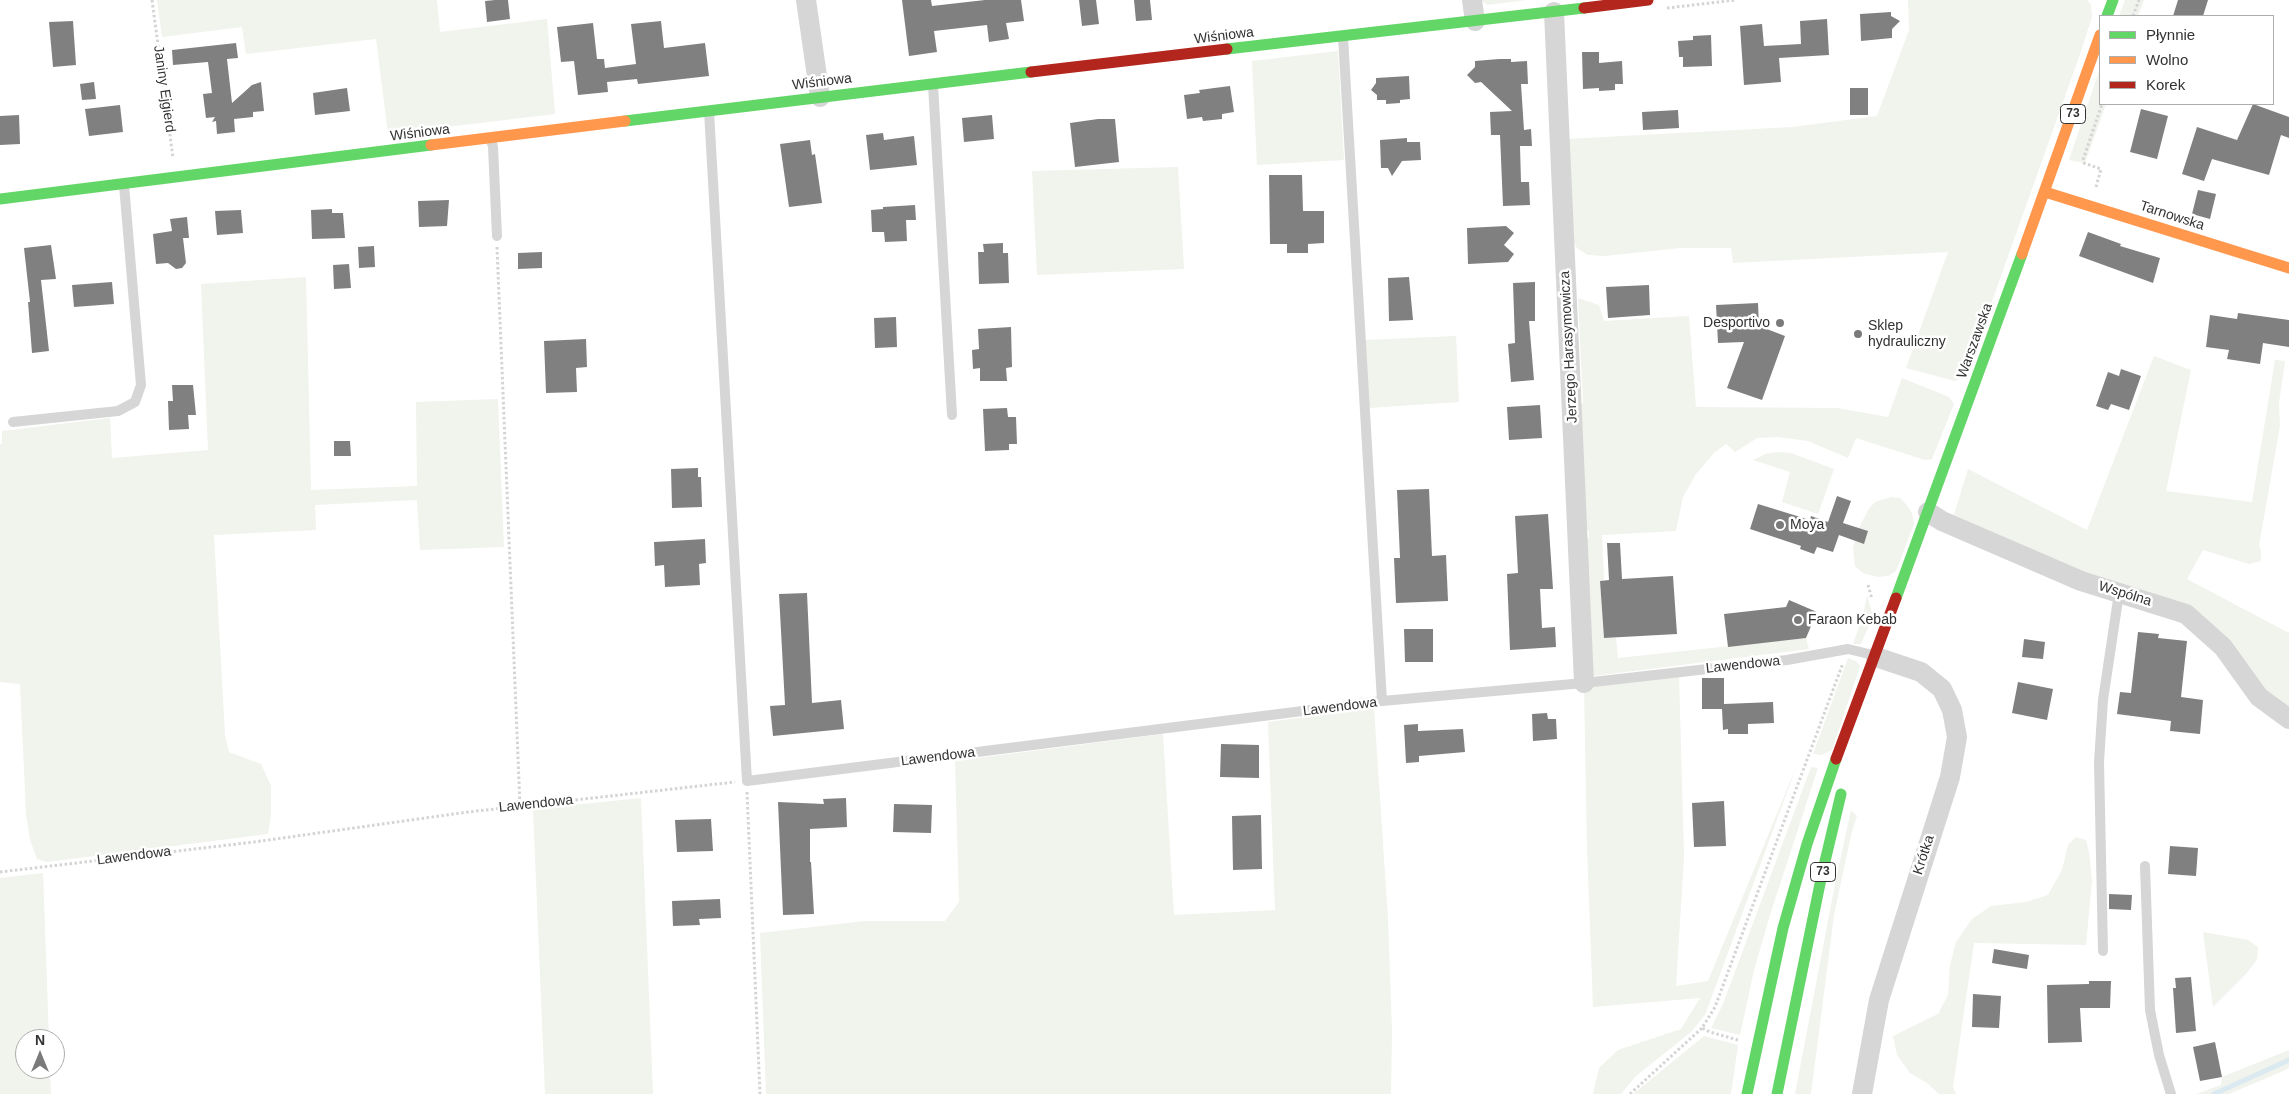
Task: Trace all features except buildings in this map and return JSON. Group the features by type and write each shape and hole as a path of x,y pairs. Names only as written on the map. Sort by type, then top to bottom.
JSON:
{"street":[{"path":"806,0 820,98"},
{"path":"1472,0 1475,21"},
{"name":"Wiśniowa","path":"0,199 932,84 1648,0"},
{"path":"2107,15 2113,0"},
{"name":"Jerzego Harasymowicza","path":"1554,12 1584,683"},
{"name":"Warszawska","path":"1876,657 2099,39"},
{"name":"Tarnowska","path":"2045,192 2289,268"},
{"name":"Wspólna","path":"1928,512 1942,521 2081,581 2186,614 2223,647 2259,697 2289,720"},
{"name":"73","path":"1856,738 1866,706 1876,657"},
{"name":"73","path":"1747,1094 1783,928 1807,844 1849,720 1876,657"},
{"name":"Krótka","path":"1862,1094 1879,1000 1950,778 1957,737 1952,710 1942,689 1921,672 1876,657"},
{"name":"73","path":"1777,1094 1822,874 1844,781"}],"lane":[{"path":"1343,37 1382,701"},
{"path":"932,84 952,415"},
{"path":"709,111 747,781"},
{"path":"491,139 493,147 497,236"},
{"path":"13,422 118,411 135,402 141,385 124,184"},
{"path":"2103,952 2099,762 2103,700 2119,592"},
{"name":"Lawendowa","path":"747,781 1382,701 1584,683 1787,660 1848,649 1876,657"},
{"path":"2145,866 2150,1010 2159,1055 2171,1094"}],"path":[{"name":"Janiny Ejgierd","path":"152,0 176,178"},
{"path":"2133,15 2139,0"},
{"path":"2091,206 2101,169 2084,163 2083,160 2102,105"},
{"path":"497,236 520,806"},
{"path":"1630,1094 1633,1089 1702,1028 1715,1007 1848,649"},
{"path":"747,781 760,1094"},
{"name":"Lawendowa","path":"0,872 520,806 747,781"},
{"path":"1702,1028 1742,1041"}],"shaded area":[{"path":"157,0 437,0 440,32 547,19 555,114 388,134 376,39 246,54 242,27 162,37"},
{"path":"1481,0 1527,0 1487,5"},
{"path":"1908,0 2087,0 2091,5 2092,17 2079,57 1965,377 1955,381 1906,368 1948,252 1733,263 1731,248 1680,248 1605,256 1588,255 1577,248 1571,237 1566,139 1792,127 1877,116 1909,30"},
{"path":"2125,0 2144,0 2138,15 2119,15"},
{"path":"1338,51 1344,160 1257,165 1252,61"},
{"path":"2099,71 2099,105 2106,105 2085,163 2069,160"},
{"path":"1178,167 1184,269 1037,275 1032,171"},
{"path":"306,277 311,490 417,486 416,402 498,399 504,547 420,550 417,500 315,505 316,530 214,535 225,735 229,752 261,764 271,786 271,815 268,834 47,862 37,859 30,840 26,814 20,684 0,682 0,444 2,444 2,431 110,418 112,458 208,450 201,284"},
{"path":"1578,298 1599,305 1604,321 1689,316 1696,407 1837,408 1888,417 1902,378 1949,397 1954,404 1932,459 1925,460 1856,438 1848,458 1808,441 1778,437 1757,438 1735,452 1726,444 1714,453 1696,474 1683,497 1676,531 1602,535 1604,580 1600,581 1604,638 1616,638 1618,658 1806,638 1809,649 1594,676 1588,671 1582,543 1589,538 1589,531 1581,527 1575,410 1583,403"},
{"path":"1456,336 1459,402 1368,408 1365,340"},
{"path":"2154,356 2191,370 2166,491 2252,502 2275,360 2285,361 2279,403 2280,426 2259,545 2261,561 2249,564 2203,550 2187,579 2289,633 2289,714 2261,692 2198,614 2099,580 1954,515 1968,469 2087,530"},
{"path":"1777,452 1791,453 1834,469 1818,514 1782,502 1790,472 1753,460 1765,454"},
{"path":"1891,497 1900,498 1906,504 1912,513 1914,524 1896,571 1888,576 1878,577 1863,573 1855,566 1853,548 1855,540 1864,543 1868,531 1859,528 1868,510 1875,502"},
{"path":"1867,595 1873,616 1861,644 1853,644 1863,616"},
{"path":"1848,658 1856,661 1860,666 1832,750 1821,755 1813,754"},
{"path":"1679,675 1684,857 1676,986 1708,981 1797,765 1705,1015 1691,1032 1635,1077 1621,1094 1593,1094 1599,1068 1618,1050 1681,1029 1700,998 1593,1007 1584,687"},
{"path":"1374,708 1388,919 1392,1031 1391,1094 766,1094 760,933 865,921 945,921 959,902 955,761 1163,734 1174,915 1275,910 1268,722"},
{"path":"1811,767 1818,768 1770,915 1754,970 1740,1035 1711,1028 1723,1004"},
{"path":"641,798 653,1094 545,1094 533,809"},
{"path":"1851,810 1857,816 1834,915 1811,1094 1795,1094 1835,884"},
{"path":"2076,837 2086,840 2092,880 2086,945 1974,943 1953,1087 1956,1094 1939,1094 1927,1083 1910,1073 1897,1055 1893,1036 1938,1014 1948,995 1950,965 1956,942 1972,919 1991,906 2026,902 2048,895 2062,870 2068,845"},
{"path":"43,873 49,1029 15,1029 15,1079 50,1079 51,1094 0,1094 0,878"},
{"path":"2203,932 2248,940 2258,947 2257,960 2213,1007"},
{"path":"1704,1036 1738,1045 1731,1094 1633,1094"},
{"path":"2289,1050 2289,1068 2281,1072 2229,1094 2196,1094 2221,1085 2222,1077"}],"waterway":[{"path":"2214,1094 2289,1060"}],"traffic: fast":[{"path":"2107,15 2113,0"},
{"path":"1227,49 1584,8"},
{"path":"625,121 1031,72"},
{"path":"0,199 431,145"},
{"path":"1896,598 2022,254"},
{"path":"1747,1094 1783,928 1807,844 1836,759"},
{"path":"1777,1094 1822,874 1841,794"}],"traffic: slow":[{"path":"2022,254 2099,38"},
{"path":"431,145 625,121"},
{"path":"2045,192 2289,268"}],"traffic: jam":[{"path":"1584,8 1648,0"},
{"path":"1031,72 1227,49"},
{"path":"1836,759 1896,598"}],"place":[{"name":"Desportivo","path":"1780,323"},
{"name":"Sklep hydrauliczny","path":"1858,334"},
{"name":"Moya","path":"1780,525"},
{"name":"Faraon Kebab","path":"1798,620"}]}
